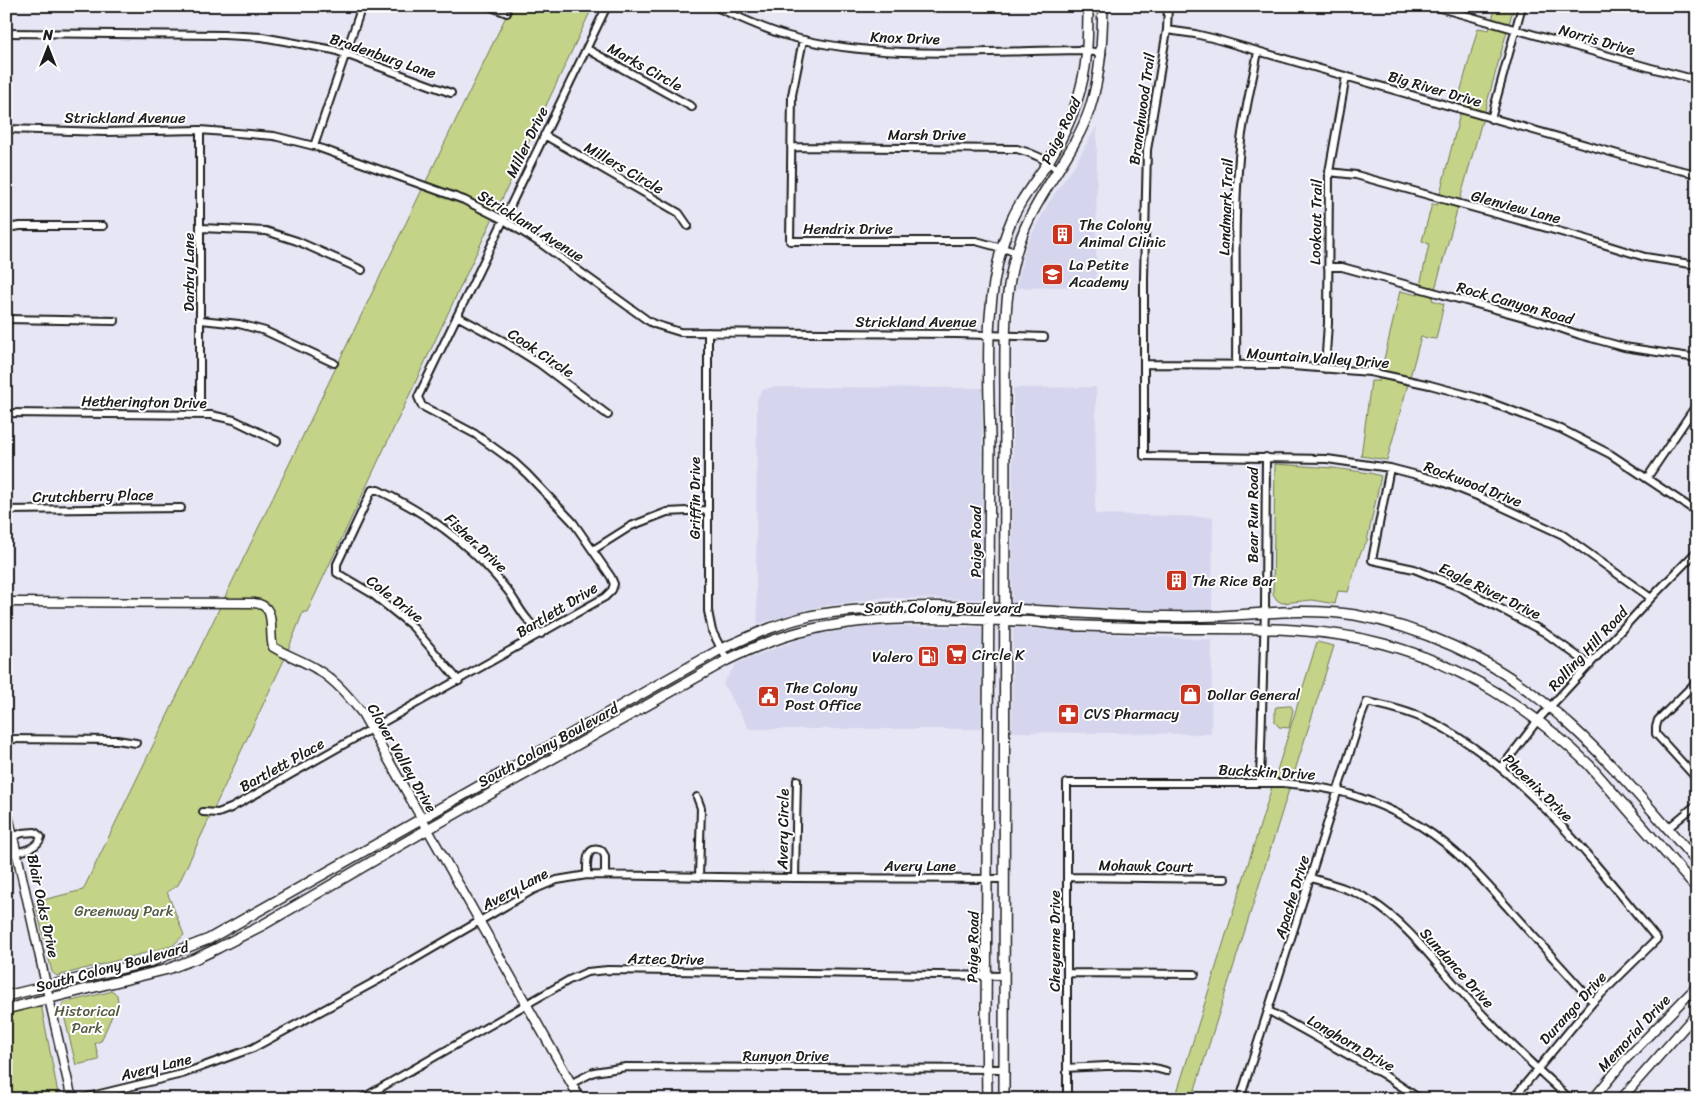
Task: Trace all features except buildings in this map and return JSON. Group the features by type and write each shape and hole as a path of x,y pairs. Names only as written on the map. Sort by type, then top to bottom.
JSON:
{"main road":[{"name":"Paige Road","path":"987,1099 986,976 990,476 988,382 994,287 1002,248 1011,220 1048,161 1074,109 1085,68 1088,6"},
{"name":"Paige Road","path":"1004,1099 1005,336 1008,283 1024,228 1080,130 1090,108 1102,53 1103,6"},
{"path":"990,476 1005,476"},
{"name":"South Colony Boulevard","path":"6,996 152,961 209,939 721,650 765,630 808,616 892,607 1005,608 1159,616 1317,612 1355,615 1405,627 1475,657 1513,680 1551,707 1575,728 1606,760 1697,862"},
{"path":"841,612 843,624"},
{"path":"1089,613 1098,627"},
{"path":"1158,628 1159,616"},
{"name":"South Colony Boulevard","path":"6,1009 168,969 197,958 260,926 727,660 758,646 794,634 843,624 910,619 989,620 1098,627 1300,629 1361,638 1404,650 1436,662 1476,681 1538,720 1589,766 1697,889"},
{"path":"781,624 794,634"},
{"path":"597,719 603,729"},
{"path":"988,725 1004,722"}],"street":[{"path":"314,146 362,6"},
{"path":"490,6 508,13"},
{"name":"Miller Drive","path":"418,397 607,6"},
{"name":"Knox Drive","path":"714,6 787,36 859,49 915,52 1087,50 1102,53"},
{"name":"Branchwood Trail","path":"1144,456 1144,278 1147,150 1168,6"},
{"name":"Norris Drive","path":"1433,6 1697,80"},
{"path":"1491,118 1522,6"},
{"name":"Big River Drive","path":"1166,30 1195,34 1649,164 1697,174"},
{"name":"Bradenburg Lane","path":"6,33 262,37 326,48 451,93"},
{"name":"Hendrix Drive","path":"803,40 792,95 790,241 976,241 1016,252"},
{"name":"Marks Circle","path":"586,49 692,107"},
{"name":"Landmark Trail","path":"1236,364 1239,158 1248,99 1258,52"},
{"name":"Lookout Trail","path":"1325,369 1328,323 1329,172 1346,76"},
{"name":"Strickland Avenue","path":"6,129 105,132 200,130 274,136 314,146 464,200 504,220 543,245 636,313 654,324 680,332 1044,337"},
{"name":"Darbry Lane","path":"200,130 200,414"},
{"name":"Millers Circle","path":"544,135 679,214 688,226"},
{"name":"Marsh Drive","path":"791,147 1017,149 1048,161 1058,170"},
{"name":"Glenview Lane","path":"1329,172 1356,175 1645,257 1697,265"},
{"path":"6,228 20,226 103,226"},
{"path":"201,228 266,231 297,241 362,270"},
{"name":"Rock Canyon Road","path":"1328,267 1342,267 1542,322 1624,347 1697,358"},
{"name":"Cook Circle","path":"457,316 505,342 540,364 608,415"},
{"path":"6,319 116,321"},
{"path":"201,320 239,324 265,332 334,363"},
{"name":"Griffin Drive","path":"708,332 708,611 712,631 727,660"},
{"name":"Mountain Valley Drive","path":"1145,364 1280,365 1370,372 1478,398 1560,429 1610,454 1697,512"},
{"name":"Bartlett Drive","path":"371,730 605,596 612,590 614,584 573,522 514,462 475,434 422,406 418,397"},
{"path":"1647,478 1697,404"},
{"name":"Hetherington Drive","path":"6,413 200,414 228,418 277,441"},
{"name":"Rockwood Drive","path":"1144,456 1328,459 1390,468 1440,482 1563,535 1651,598"},
{"name":"Bear Run Road","path":"1260,782 1265,612 1266,457"},
{"name":"Eagle River Drive","path":"1390,468 1372,560 1414,569 1462,588 1544,632 1590,665"},
{"name":"Fisher Drive","path":"337,564 372,490 378,490 426,516 470,550 508,591 528,620 541,634"},
{"name":"Crutchberry Place","path":"6,510 181,508"},
{"path":"593,550 631,526 667,512 708,510"},
{"name":"Rolling Hill Road","path":"1502,768 1538,720 1697,551"},
{"name":"Cole Drive","path":"337,564 337,573 371,593 412,626 459,681"},
{"name":"Clover Valley Drive","path":"6,602 262,604 267,607 270,614 270,638 273,646 318,669 329,677 362,713 580,1099"},
{"path":"1697,681 1658,720 1656,727 1656,734 1697,779"},
{"name":"Phoenix Drive","path":"1368,702 1398,709 1439,725 1502,768 1541,805 1591,860 1657,939"},
{"name":"Apache Drive","path":"1240,1099 1368,702"},
{"name":"Bartlett Place","path":"203,812 218,814 231,808 371,730"},
{"path":"6,739 117,740 136,743"},
{"name":"Avery Circle","path":"795,878 797,780"},
{"name":"Buckskin Drive","path":"1067,782 1260,782 1314,786 1338,791 1394,812 1416,824 1455,852 1483,880 1593,1002"},
{"name":"Cheyenne Drive","path":"1067,782 1067,1099"},
{"path":"697,797 701,808 699,877"},
{"path":"1667,829 1697,804"},
{"name":"Blair Oaks Drive","path":"6,807 72,1099"},
{"path":"6,855 36,845 41,837 35,832 13,836"},
{"path":"586,875 587,856 590,851 596,849 602,851 605,856 605,875"},
{"name":"Avery Lane","path":"78,1099 203,1068 253,1048 380,979 544,885 564,878 605,875 1004,879"},
{"name":"Mohawk Court","path":"1067,877 1225,879"},
{"name":"Sundance Drive","path":"1310,878 1356,893 1371,901 1394,919 1499,1033 1570,1099"},
{"name":"Durango Drive","path":"1514,1099 1536,1069 1593,1002 1657,939"},
{"name":"Aztec Drive","path":"361,1099 579,974 598,970 1004,976"},
{"path":"1067,973 1195,974"},
{"name":"Memorial Drive","path":"1593,1099 1625,1060 1697,986"},
{"name":"Longhorn Drive","path":"1269,1011 1384,1075 1420,1099"},
{"path":"1621,1099 1697,1013"},
{"name":"Runyon Drive","path":"572,1082 594,1072 626,1067 1004,1069"},
{"path":"1067,1068 1142,1067 1157,1068 1166,1072"}],"shaded area":[{"path":"1097,126 1096,286 1016,288 1026,245 1049,202 1074,166"},
{"path":"773,387 982,388 983,599 881,598 817,607 758,624 756,588 757,399 762,390"},
{"path":"1096,387 1095,514 1213,517 1212,612 1012,603 1013,388"},
{"path":"875,626 982,627 981,729 749,729 723,683 737,663 811,635"},
{"path":"1013,628 1212,640 1211,734 1012,732"}],"green space":[{"name":"Greenway Park","path":"511,6 593,6 307,612 303,612 284,660 178,885 167,892 184,935 172,946 57,976 52,972 35,902 83,890"},
{"path":"1496,6 1514,6 1432,300 1444,304 1436,339 1421,337 1387,460 1361,456 1371,381 1379,381 1400,291 1418,295 1429,244 1422,241 1432,204 1437,205 1463,102 1458,100 1478,28 1489,30"},
{"path":"1275,464 1333,468 1381,476 1367,541 1360,554 1348,592 1338,591 1335,604 1312,600 1282,603 1273,594"},
{"path":"1317,642 1334,646 1192,1099 1175,1099"},
{"path":"1291,706 1293,710 1289,728 1279,727 1275,722 1276,707"},
{"name":"Historical Park","path":"113,991 117,995 118,1002 101,1041 95,1043 99,1060 76,1065 62,1007 63,1003"},
{"path":"41,1004 59,1099 6,1099 6,1013"}],"place":[{"name":"The Colony Animal Clinic","path":"1063,234"},
{"name":"La Petite Academy","path":"1053,274"},
{"name":"The Rice Bar","path":"1176,581"},
{"name":"Circle K","path":"956,655"},
{"name":"Valero","path":"929,657"},
{"name":"Dollar General","path":"1191,695"},
{"name":"The Colony Post Office","path":"769,697"},
{"name":"CVS Pharmacy","path":"1068,714"}]}
